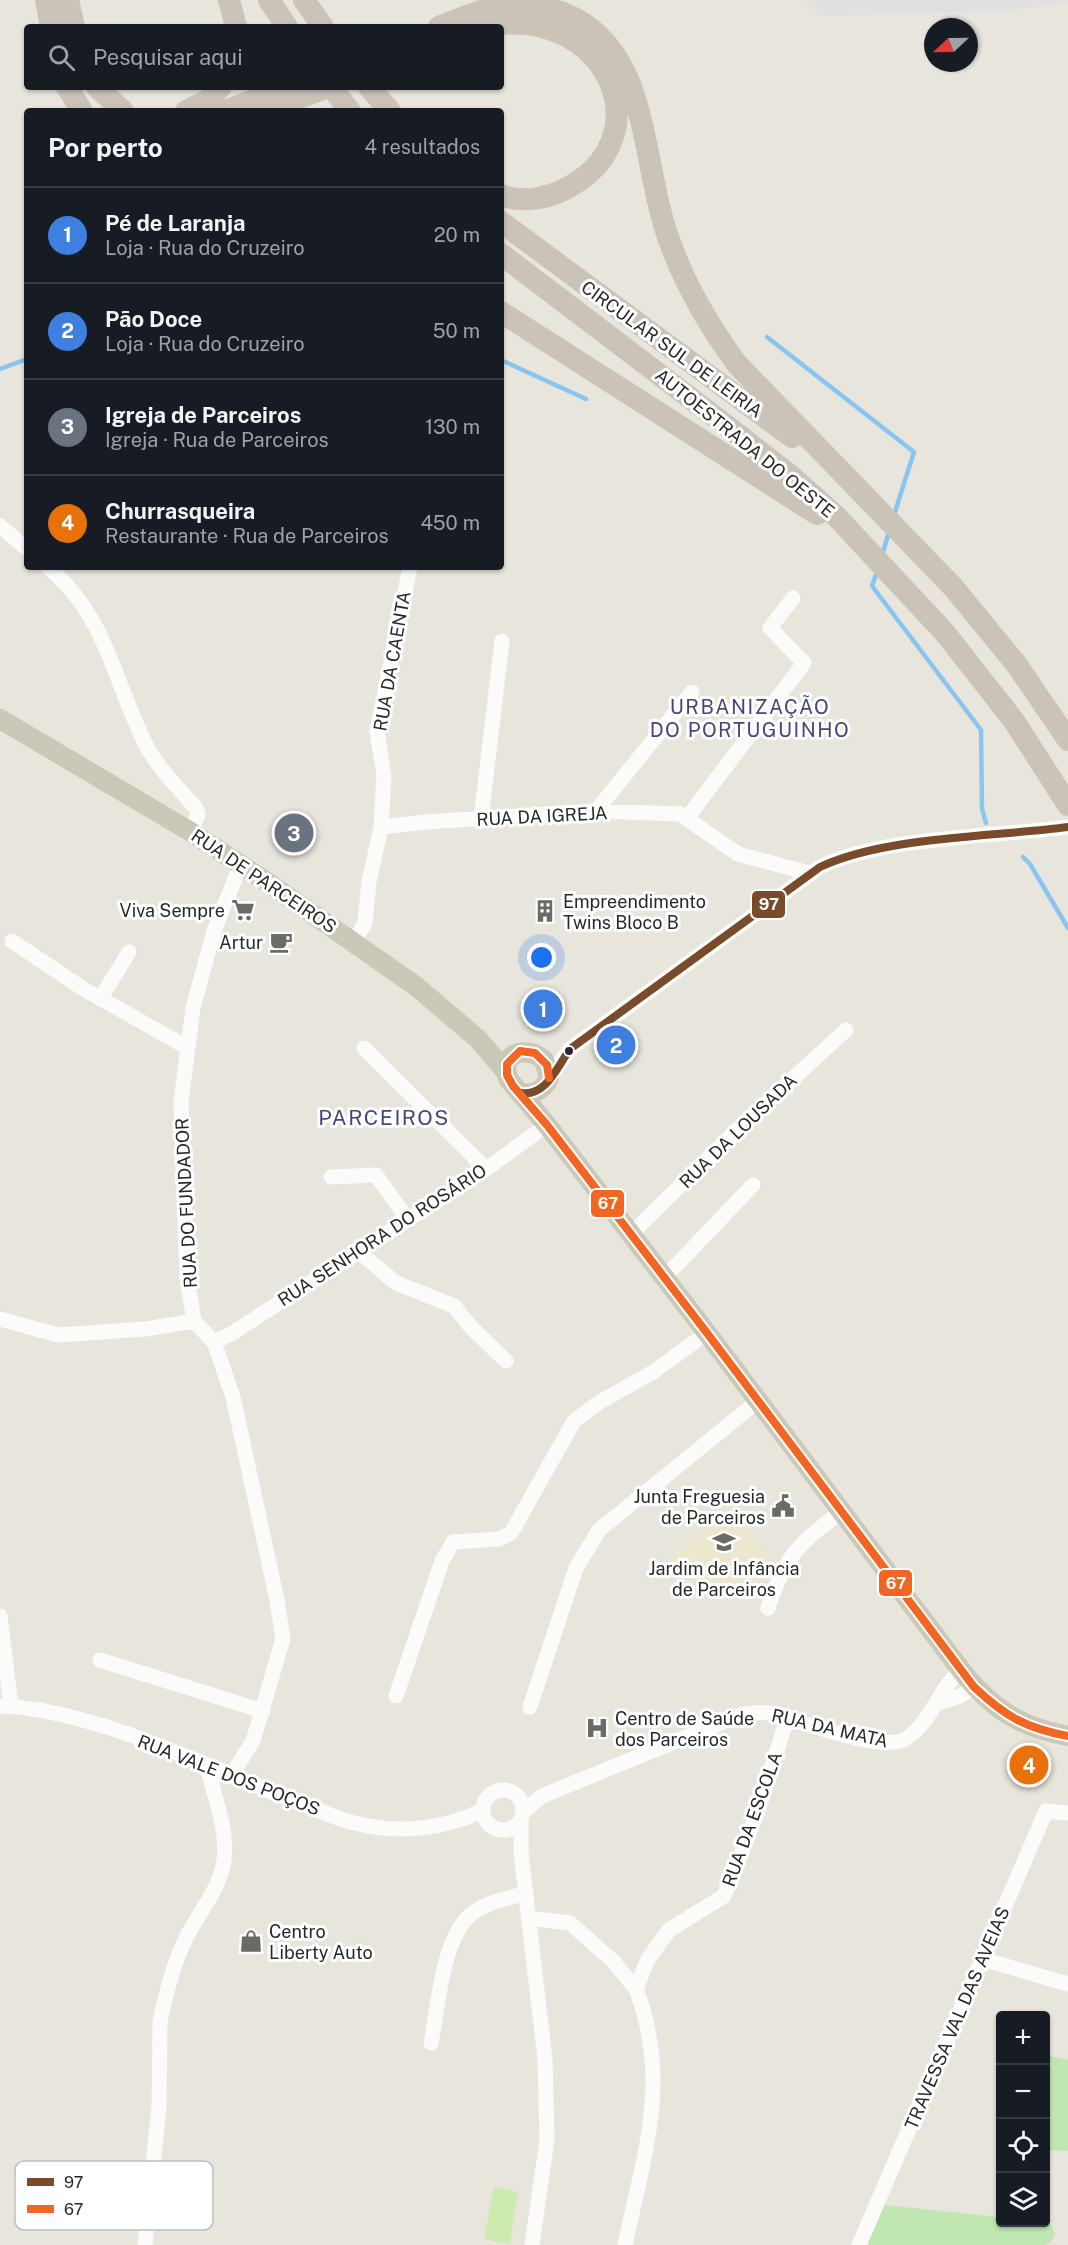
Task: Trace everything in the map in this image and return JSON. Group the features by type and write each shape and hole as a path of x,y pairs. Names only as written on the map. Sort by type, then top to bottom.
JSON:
{"highway":[{"path":"45,0 50,24"},
{"path":"68,0 73,24"},
{"path":"229,0 235,24"},
{"path":"269,0 285,24"},
{"path":"304,0 321,24"},
{"path":"447,24 488,8 518,3 542,4 574,14 608,41 622,64 634,92 665,228 685,281 697,304 737,364 843,476"},
{"path":"492,24 529,19 544,21 579,37 600,60 613,88 616,109 615,131 597,166 584,178 556,194 524,199 504,196"},
{"path":"70,90 80,108"},
{"path":"100,90 120,108"},
{"path":"192,108 208,100 218,90"},
{"path":"239,108 317,90"},
{"path":"332,90 347,108"},
{"path":"372,90 387,108"},
{"name":"CIRCULAR SUL DE LEIRIA","path":"504,224 843,476"},
{"name":"AUTOESTRADA DO OESTE","path":"504,256 727,426 869,552 945,633 1014,721 1068,805"},
{"path":"504,314 816,505"},
{"name":"AUTOESTRADA DO OESTE","path":"843,476 985,624 1041,698 1068,741"}],"main road":[{"name":"RUA DE PARCEIROS","path":"0,719 191,831 241,864 417,987 478,1039 506,1072"},
{"path":"478,1039 528,1053 547,1065 547,1125"},
{"path":"528,1053 510,1059 506,1072 521,1094 707,1333 974,1687 997,1708 1018,1722 1068,1736"},
{"path":"521,1094 537,1092 547,1082"}],"street":[{"path":"0,526 24,546"},
{"path":"52,570 69,584 91,615 108,647 146,744 169,777 196,808 198,814 191,831"},
{"name":"RUA DA CAENTA","path":"381,827 384,775 376,732 409,570"},
{"path":"687,819 804,663 770,628 793,598"},
{"path":"481,819 502,641"},
{"path":"596,811 692,692"},
{"name":"RUA DA IGREJA","path":"381,827 596,811 680,814 738,854 809,873"},
{"path":"354,943 365,922 369,882 381,827"},
{"path":"547,1082 570,1049 809,873 829,862 912,844 1068,827"},
{"name":"RUA DO FUNDADOR","path":"194,1321 187,1278 181,1102 193,1008 214,931 241,864"},
{"path":"12,941 100,999 188,1048"},
{"path":"100,999 129,951"},
{"name":"RUA DA LOUSADA","path":"631,1234 739,1128 846,1030"},
{"path":"364,1048 486,1169"},
{"path":"528,1053 570,1049"},
{"name":"RUA SENHORA DO ROSÁRIO","path":"214,1342 231,1334 408,1220 486,1169 547,1125"},
{"path":"331,1177 376,1175 408,1220"},
{"path":"664,1278 753,1185"},
{"path":"358,1251 396,1283 454,1306 470,1326 506,1361"},
{"path":"0,1319 58,1335 146,1329 194,1321 214,1342 233,1397 283,1639 253,1741 231,1776"},
{"path":"396,1696 442,1561 453,1542 499,1539 511,1533 574,1421 598,1403 653,1372 707,1333"},
{"path":"530,1707 576,1568 599,1530 758,1401"},
{"path":"768,1608 777,1580 804,1539 841,1512"},
{"path":"0,1616 6,1706"},
{"path":"100,1660 263,1711"},
{"name":"RUA DA MATA","path":"522,1816 542,1796 740,1715 766,1712 832,1732 895,1743 906,1739 928,1720 950,1679 961,1670"},
{"name":"RUA DA MATA","path":"938,1704 960,1696 974,1687"},
{"name":"RUA VALE DOS POÇOS","path":"6,1706 33,1708 145,1741 353,1823 397,1829 422,1828 460,1821 483,1810"},
{"name":"RUA DA ESCOLA","path":"636,1989 648,1959 669,1930 724,1896 758,1810 787,1719"},
{"path":"154,2161 160,2022 164,2001 187,1936 220,1880 224,1860 224,1842 207,1766"},
{"path":"521,1853 495,1828 483,1810 486,1801 493,1793 504,1790 515,1794 523,1805 521,1853 545,2059 547,2140 532,2245"},
{"name":"RUA DA MATA","path":"515,1794 542,1796"},
{"name":"TRAVESSA VAL DAS AVEIAS","path":"859,2245 1046,1811 1068,1813"},
{"path":"495,1828 512,1829 522,1816"},
{"name":"RUA VALE DOS POÇOS","path":"460,1821 495,1828"},
{"path":"431,2043 448,1957 456,1933 467,1917 484,1906 526,1893"},
{"path":"529,1918 570,1923 613,1961 636,1989 646,2017 655,2083 639,2192 625,2245"},
{"path":"982,1959 1068,1984"},
{"path":"145,2245 147,2230"}],"shaded area":[{"path":"805,0 1068,0 1068,3 1002,11 820,16"},
{"name":"Jardim de Infância de Parceiros","path":"732,1502 773,1561 728,1597 665,1564"}],"green space":[{"path":"1050,2056 1068,2060 1068,2151 1050,2150"},
{"path":"494,2187 518,2192 510,2244 484,2239"},
{"path":"884,2205 996,2217 996,2227 1050,2227 1050,2222 1055,2234 1051,2242 1045,2245 866,2245"}],"waterway":[{"path":"767,337 914,452 894,515"},
{"path":"0,369 24,360"},
{"path":"504,361 586,399"},
{"path":"882,555 889,532"},
{"path":"878,569 872,586 981,730 982,809 986,823"},
{"path":"1023,857 1030,864 1068,928"}],"transit line":[{"name":"97","path":"521,1093 530,1093 544,1086 570,1049 820,867 876,849 908,843 1068,827"},
{"name":"67","path":"549,1078 547,1065 535,1053 520,1051 507,1064 507,1075 513,1086 547,1125 707,1333 974,1687 996,1706 1028,1725 1068,1736"}],"place":[{"name":"Igreja de Parceiros","path":"294,833"},
{"name":"Viva Sempre","path":"243,910"},
{"name":"Empreendimento Twins Bloco B","path":"545,911"},
{"name":"Artur","path":"281,942"},
{"name":"Pé de Laranja","path":"543,1009"},
{"name":"Pão Doce","path":"616,1045"},
{"name":"Junta Freguesia de Parceiros","path":"783,1506"},
{"name":"Jardim de Infância de Parceiros","path":"724,1542"},
{"name":"Centro de Saúde dos Parceiros","path":"597,1728"},
{"name":"Churrasqueira","path":"1029,1765"},
{"name":"Centro Liberty Auto","path":"251,1941"}],"district":[{"name":"URBANIZAÇÃO DO PORTUGUINHO","path":"750,718"},
{"name":"PARCEIROS","path":"384,1117"}]}
